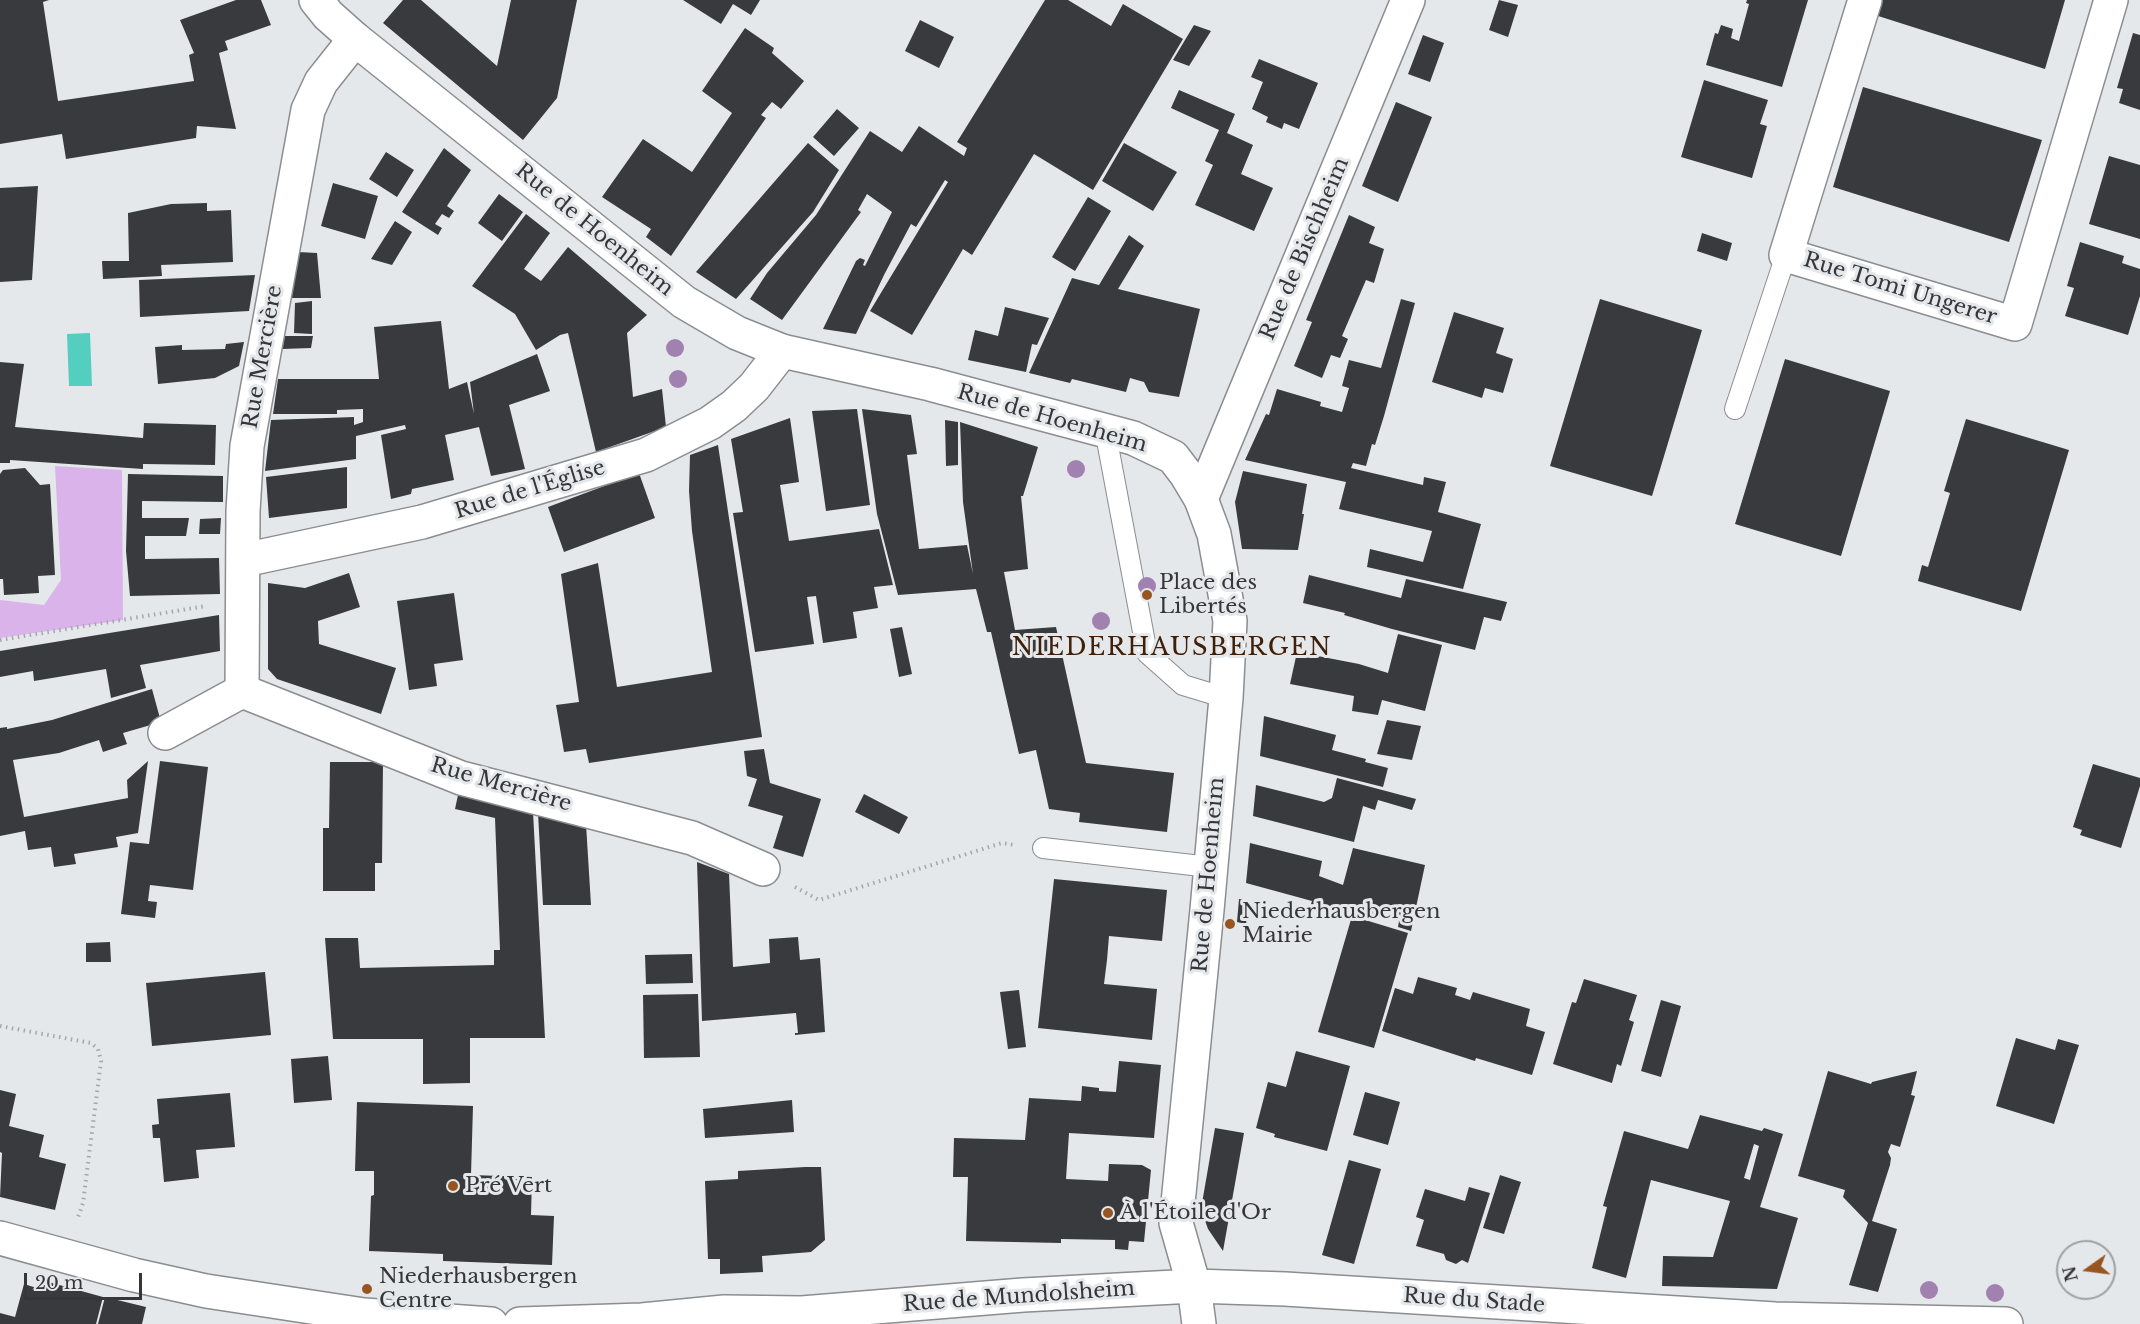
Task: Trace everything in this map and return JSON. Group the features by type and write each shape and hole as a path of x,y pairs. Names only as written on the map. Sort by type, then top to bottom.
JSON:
{"street":[{"name":"Rue de Hoenheim","path":"316,0 328,15 355,39 684,302 737,333 782,351 930,384 1133,438 1173,457 1202,499 1214,534 1230,621 1226,698 1176,1223 1194,1286 1198,1324"},
{"name":"Rue de Bischheim","path":"1202,499 1408,0"},
{"name":"Rue Tomi Ungerer","path":"1865,0 1786,255 2015,324 2111,0"},
{"name":"Rue Mercière","path":"355,39 321,82 308,110 247,446 243,511 242,691 461,778 692,838 763,869"},
{"name":"Rue de l'Église","path":"244,560 422,522 646,455 710,423 734,406 754,387 782,351"},
{"path":"165,732 242,691"},
{"path":"0,1238 134,1275 196,1289 364,1315 491,1324"},
{"name":"Rue de Mundolsheim","path":"520,1324 642,1320 724,1312 802,1313 1194,1286"},
{"name":"Rue du Stade","path":"1194,1286 1775,1319 2006,1324"}],"lane":[{"path":"1735,409 1786,255"},
{"path":"1105,430 1147,653 1183,686 1226,698"},
{"path":"1043,848 1210,867"}],"path":[{"path":"0,640 243,599"},
{"path":"763,869 819,900 1002,843"},
{"path":"0,1026 91,1043 98,1049 101,1061 82,1203 66,1255"}],"shaded area":[{"path":"90,333 92,386 69,386 67,334"},
{"path":"55,466 122,470 123,620 0,638 0,600 44,605 61,580"}],"building":[{"path":"0,0 49,0 43,2 58,101 194,81 189,55 194,53 180,20 236,0 261,0 271,25 225,41 228,50 219,53 236,129 197,126 196,138 66,159 62,134 0,144"},
{"path":"403,0 421,0 497,66 511,0 577,0 557,98 523,140 383,23"},
{"path":"683,0 760,0 751,15 733,4 721,24"},
{"path":"1045,0 1068,0 1111,26 1123,4 1183,39 1093,190 1034,154 972,255 963,249 912,335 870,311 948,182 945,180 916,227 911,224 856,334 823,329 856,261 860,258 865,260 863,265 865,266 892,212 867,194 858,210 861,212 782,320 750,299 767,273 816,215 870,131 902,152 919,126 964,156 967,148 957,142"},
{"path":"1499,0 1518,5 1508,37 1489,30"},
{"path":"1747,0 1808,0 1782,87 1706,65 1715,33 1718,34 1721,25 1733,29 1731,38 1739,41 1749,4 1746,3"},
{"path":"1879,0 2065,0 2045,69 1875,15"},
{"path":"920,20 954,37 939,68 905,51"},
{"path":"1194,25 1211,31 1189,66 1173,60"},
{"path":"745,28 774,48 772,53 804,81 781,109 772,102 761,115 766,118 671,256 646,237 651,229 602,197 643,139 692,172 732,113 702,91"},
{"path":"2133,33 2140,35 2140,110 2119,103 2123,89 2117,88"},
{"path":"1423,35 1444,43 1430,82 1408,74"},
{"path":"1259,59 1318,83 1299,129 1284,123 1282,129 1266,122 1268,117 1252,109 1263,82 1251,77"},
{"path":"1704,80 1768,100 1760,124 1767,126 1752,178 1681,157"},
{"path":"1863,87 2042,140 2009,242 1833,187"},
{"path":"1179,90 1235,114 1227,133 1253,145 1241,174 1273,188 1254,231 1195,205 1213,165 1205,161 1219,130 1171,108"},
{"path":"1396,102 1432,117 1398,202 1362,186"},
{"path":"837,109 859,128 834,156 813,137"},
{"path":"808,143 839,170 813,212 736,299 696,272"},
{"path":"1124,143 1177,172 1153,211 1102,181"},
{"path":"444,148 471,170 447,206 454,211 449,218 442,214 435,224 442,228 438,235 402,212"},
{"path":"386,152 414,170 397,197 369,179"},
{"path":"2109,156 2140,165 2140,239 2089,224"},
{"path":"333,183 378,196 365,239 321,226"},
{"path":"38,186 32,280 0,282 0,188"},
{"path":"499,194 523,212 502,241 478,223"},
{"path":"1088,197 1111,211 1075,271 1052,257"},
{"path":"207,203 207,211 231,210 233,262 161,265 162,276 103,279 102,261 129,261 128,213 171,204"},
{"path":"526,214 550,233 524,269 541,281 568,247 647,315 627,333 633,397 662,389 666,427 596,452 568,333 560,335 536,350 515,314 472,286"},
{"path":"1349,215 1375,227 1369,243 1384,249 1374,283 1366,280 1342,336 1348,339 1340,358 1331,355 1322,378 1294,366 1312,322 1306,320"},
{"path":"395,221 412,232 392,265 371,259"},
{"path":"1702,233 1732,243 1727,261 1697,251"},
{"path":"1129,235 1144,246 1118,289 1200,309 1179,397 1149,392 1144,382 1130,378 1126,392 1072,379 1070,383 1029,373 1072,278 1099,285"},
{"path":"2080,242 2124,256 2122,263 2140,269 2140,296 2128,335 2065,316 2074,288 2067,286"},
{"path":"298,252 317,253 321,298 291,298"},
{"path":"255,275 249,311 140,317 139,280"},
{"path":"1401,299 1415,303 1384,416 1375,445 1372,444 1366,466 1353,463 1351,468 1423,485 1424,477 1446,482 1438,512 1481,524 1463,589 1367,567 1370,549 1423,562 1432,531 1339,509 1346,482 1245,460 1266,414 1269,415 1277,389 1321,402 1320,406 1342,412 1349,388 1342,386 1349,360 1381,368"},
{"path":"1600,299 1702,330 1652,496 1550,466"},
{"path":"312,301 312,334 294,333 295,303"},
{"path":"1005,307 1049,318 1037,345 1032,344 1026,372 968,360 975,330 998,336"},
{"path":"1454,312 1504,328 1496,353 1513,359 1503,393 1485,388 1482,398 1432,382"},
{"path":"441,321 449,389 467,382 474,414 470,382 537,354 550,391 509,405 525,469 491,476 479,427 445,435 454,480 412,489 411,494 391,499 381,435 406,429 405,425 356,436 356,459 265,471 271,420 354,417 354,425 363,422 363,409 337,410 337,414 273,414 278,379 379,379 374,327"},
{"path":"285,336 313,336 311,348 282,349"},
{"path":"244,342 239,366 215,378 158,384 155,347 182,345 182,350 225,349 226,344"},
{"path":"1785,359 1890,391 1841,556 1735,524"},
{"path":"0,362 24,364 15,427 143,438 144,423 216,425 215,465 143,464 143,469 10,460 10,463 0,463"},
{"path":"857,409 870,505 826,511 812,411"},
{"path":"862,409 911,415 917,454 907,455 919,549 967,545 973,574 963,502 960,422 1038,447 1023,496 1021,496 1028,569 1004,572 1015,630 1056,627 1086,763 1174,773 1167,832 1079,822 1080,813 1049,809 1036,750 1019,754 991,632 987,632 976,589 898,595 877,514"},
{"path":"790,418 799,482 780,485 789,541 879,529 893,585 874,587 878,608 853,612 857,638 823,643 816,596 807,597 814,644 755,652 733,513 743,512 731,439"},
{"path":"1966,419 2069,450 2021,611 1918,581 1922,565 1928,567 1950,493 1944,491"},
{"path":"945,420 958,422 958,465 946,466"},
{"path":"718,445 762,737 589,763 586,749 564,752 556,705 579,702 561,574 598,563 617,687 712,672 692,531 689,491 690,455"},
{"path":"347,467 347,508 269,518 266,477"},
{"path":"25,468 40,485 50,484 55,575 38,576 39,593 4,595 3,579 0,579 0,474 3,470"},
{"path":"1243,471 1307,484 1298,550 1242,549 1235,502"},
{"path":"639,473 655,518 564,552 548,507"},
{"path":"128,474 223,476 223,502 142,501 142,518 189,518 186,536 145,536 145,559 219,558 220,594 130,596 126,551"},
{"path":"221,518 220,534 199,534 200,519"},
{"path":"349,573 360,607 318,621 319,644 396,668 381,714 277,679 268,669 268,583 305,588"},
{"path":"1309,575 1401,598 1406,579 1507,602 1501,621 1484,617 1475,650 1303,603"},
{"path":"454,593 463,660 434,664 437,686 409,690 397,601"},
{"path":"219,615 220,651 140,665 146,688 111,698 106,669 34,681 33,671 0,677 0,651"},
{"path":"902,627 912,674 899,677 890,629"},
{"path":"1398,634 1442,645 1425,711 1382,700 1378,715 1352,711 1354,696 1290,684 1297,652 1359,664 1388,673"},
{"path":"152,689 161,722 123,733 127,744 103,752 99,740 59,753 13,760 24,817 128,798 127,780 148,761 138,833 116,837 118,847 74,854 76,864 54,867 51,847 28,850 25,831 0,836 0,728 7,727 7,729 52,720"},
{"path":"1264,716 1336,735 1332,750 1366,759 1365,762 1388,768 1383,787 1260,756"},
{"path":"1387,720 1421,726 1412,760 1377,754"},
{"path":"764,749 770,783 821,799 803,857 773,848 783,816 748,806 757,779 747,776 744,751"},
{"path":"160,761 208,767 193,890 150,885 148,901 157,902 155,918 121,914 130,842 149,844"},
{"path":"330,762 383,762 382,863 375,863 375,891 323,891 323,828 329,828"},
{"path":"2093,764 2140,778 2140,786 2121,848 2080,835 2082,830 2073,827"},
{"path":"1337,778 1416,799 1412,810 1378,800 1375,810 1363,806 1354,842 1253,816 1256,785 1324,802 1332,798"},
{"path":"864,794 908,817 899,834 855,812"},
{"path":"458,795 533,812 545,1038 470,1038 470,1083 423,1084 423,1039 333,1039 325,938 358,938 360,968 494,965 494,950 500,950 495,818 455,809"},
{"path":"538,813 586,824 591,905 543,905"},
{"path":"1250,843 1322,861 1319,876 1343,885 1353,848 1425,865 1411,931 1398,927 1399,921 1337,907 1336,911 1311,904 1312,901 1246,883"},
{"path":"697,862 729,874 733,967 770,963 769,939 798,937 800,960 820,958 825,1032 795,1035 798,1033 796,1013 702,1021"},
{"path":"1054,879 1167,890 1162,941 1109,936 1104,984 1157,989 1152,1040 1038,1028"},
{"path":"1239,899 1249,900 1246,924 1237,922"},
{"path":"1352,916 1408,933 1374,1048 1318,1032"},
{"path":"110,942 111,962 86,962 86,943"},
{"path":"692,954 693,983 646,984 645,955"},
{"path":"265,972 271,1035 152,1046 146,983"},
{"path":"1418,977 1457,988 1455,995 1470,1000 1473,992 1530,1009 1526,1026 1545,1032 1532,1075 1476,1058 1475,1061 1382,1031 1395,988 1413,994"},
{"path":"1584,979 1637,995 1629,1020 1634,1022 1621,1066 1617,1064 1612,1083 1553,1064 1572,1002 1576,1003"},
{"path":"1019,990 1026,1047 1008,1049 1000,992"},
{"path":"698,994 700,1057 644,1058 643,995"},
{"path":"1661,1000 1681,1006 1661,1077 1641,1071"},
{"path":"2016,1038 2055,1050 2058,1039 2079,1045 2054,1124 1996,1106"},
{"path":"1296,1051 1350,1066 1327,1151 1274,1137 1275,1134 1256,1128 1268,1082 1286,1087"},
{"path":"328,1056 332,1100 294,1103 291,1059"},
{"path":"1119,1061 1161,1065 1154,1138 1069,1133 1066,1179 1108,1181 1109,1164 1142,1165 1151,1170 1144,1242 1129,1241 1128,1250 1115,1249 1115,1240 1061,1239 1061,1243 966,1241 968,1177 953,1177 954,1138 1025,1140 1029,1098 1081,1101 1082,1086 1099,1088 1099,1091 1116,1092"},
{"path":"1828,1071 1871,1084 1917,1071 1911,1095 1915,1096 1900,1147 1891,1144 1888,1152 1891,1158 1890,1165 1872,1221 1897,1229 1878,1292 1849,1285 1868,1223 1843,1197 1845,1190 1798,1176"},
{"path":"0,1090 16,1094 9,1126 44,1135 39,1157 66,1164 55,1210 0,1197 2,1153 0,1152"},
{"path":"1365,1092 1400,1102 1388,1145 1353,1135"},
{"path":"230,1093 235,1147 196,1150 199,1178 164,1182 160,1138 153,1138 152,1125 159,1124 157,1099"},
{"path":"792,1100 794,1132 705,1138 703,1109"},
{"name":"Pré Vert","path":"357,1102 473,1106 471,1175 532,1177 531,1215 554,1216 552,1265 443,1261 443,1254 369,1251 374,1171 355,1171"},
{"path":"1700,1115 1783,1134 1760,1207 1798,1218 1777,1289 1662,1286 1663,1256 1713,1257 1730,1201 1651,1180 1626,1278 1592,1268 1607,1207 1603,1206 1624,1131 1688,1149","holes":["1754,1144 1759,1146 1750,1180 1744,1178"]},
{"path":"1215,1128 1244,1133 1223,1251 1208,1229 1201,1209"},
{"path":"1349,1160 1381,1169 1354,1264 1322,1255"},
{"path":"821,1167 825,1240 811,1252 762,1256 763,1272 720,1274 720,1259 708,1259 705,1181 738,1179 738,1171"},
{"path":"1500,1175 1521,1182 1504,1234 1483,1228"},
{"path":"1469,1187 1490,1193 1468,1263 1462,1260 1456,1264 1446,1260 1444,1254 1416,1246 1424,1220 1416,1217 1425,1189 1465,1201"},
{"path":"45,1281 103,1297 96,1324 0,1324 0,1313 15,1317 24,1284 43,1290"},
{"path":"105,1297 146,1307 142,1324 98,1324"}],"place":[{"name":"Place des Libertés","path":"1147,595"},
{"name":"Niederhausbergen Mairie","path":"1230,924"},
{"name":"Pré Vert","path":"453,1186"},
{"name":"À l'Étoile d'Or","path":"1108,1213"},
{"name":"Niederhausbergen Centre","path":"367,1289"}],"district":[{"name":"NIEDERHAUSBERGEN","path":"1172,648"}]}
